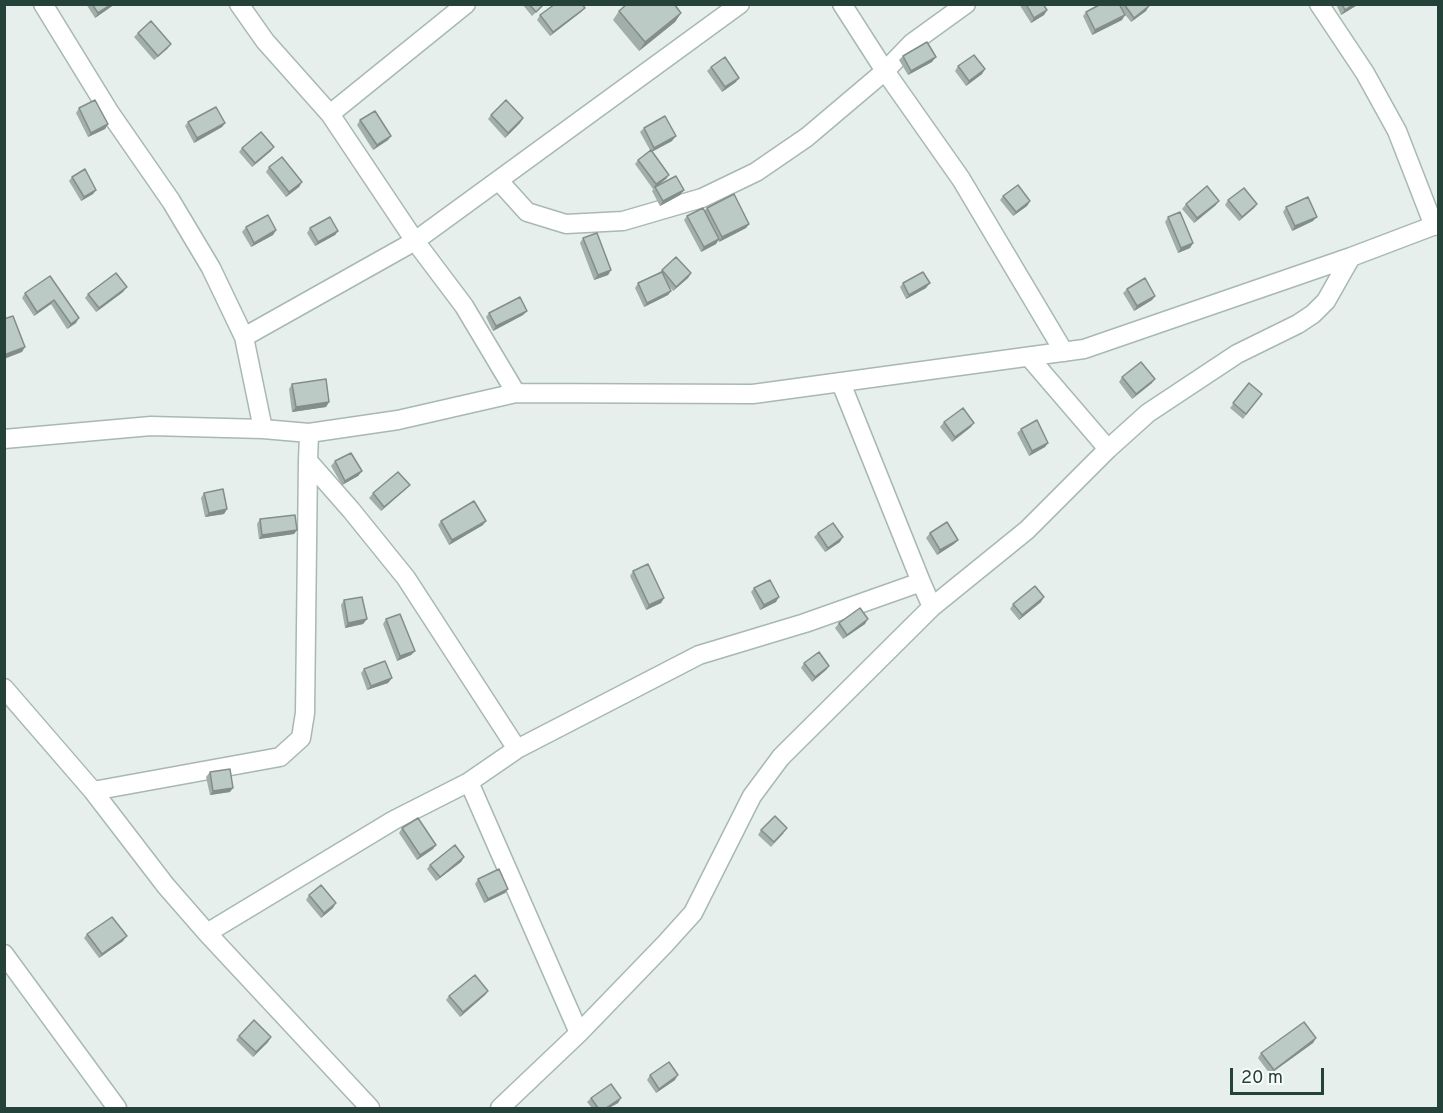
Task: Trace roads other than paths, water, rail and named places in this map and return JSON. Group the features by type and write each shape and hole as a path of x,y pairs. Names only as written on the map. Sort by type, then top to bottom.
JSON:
{"street":[{"path":"42,4 110,113 171,201 211,268 244,337 263,429"},
{"path":"239,4 265,41 330,114 415,241 464,306 516,393"},
{"path":"330,114 466,4"},
{"path":"244,337 415,241 740,4"},
{"path":"842,4 885,70 962,179 1064,352"},
{"path":"499,181 527,212 566,224 623,221 702,198 756,172 807,137 885,70 912,43 966,4"},
{"path":"4,439 151,426 263,429 309,434 398,420 516,393 753,394 1084,349 1351,257 1436,225 1397,131 1365,73 1319,4"},
{"path":"500,1108 579,1033 693,913 752,796 781,757 932,607 1027,530 1108,449 1148,413 1237,354 1298,324 1313,314 1326,301 1351,257"},
{"path":"1029,357 1108,449"},
{"path":"841,382 932,607"},
{"path":"93,791 280,757 301,738 305,713 309,434"},
{"path":"308,461 406,578 517,749"},
{"path":"207,933 394,820 470,782 517,749 699,655 805,623 921,582"},
{"path":"4,688 11,708 93,791 166,886 370,1108"},
{"path":"470,782 579,1033"},
{"path":"4,954 117,1108"}]}
